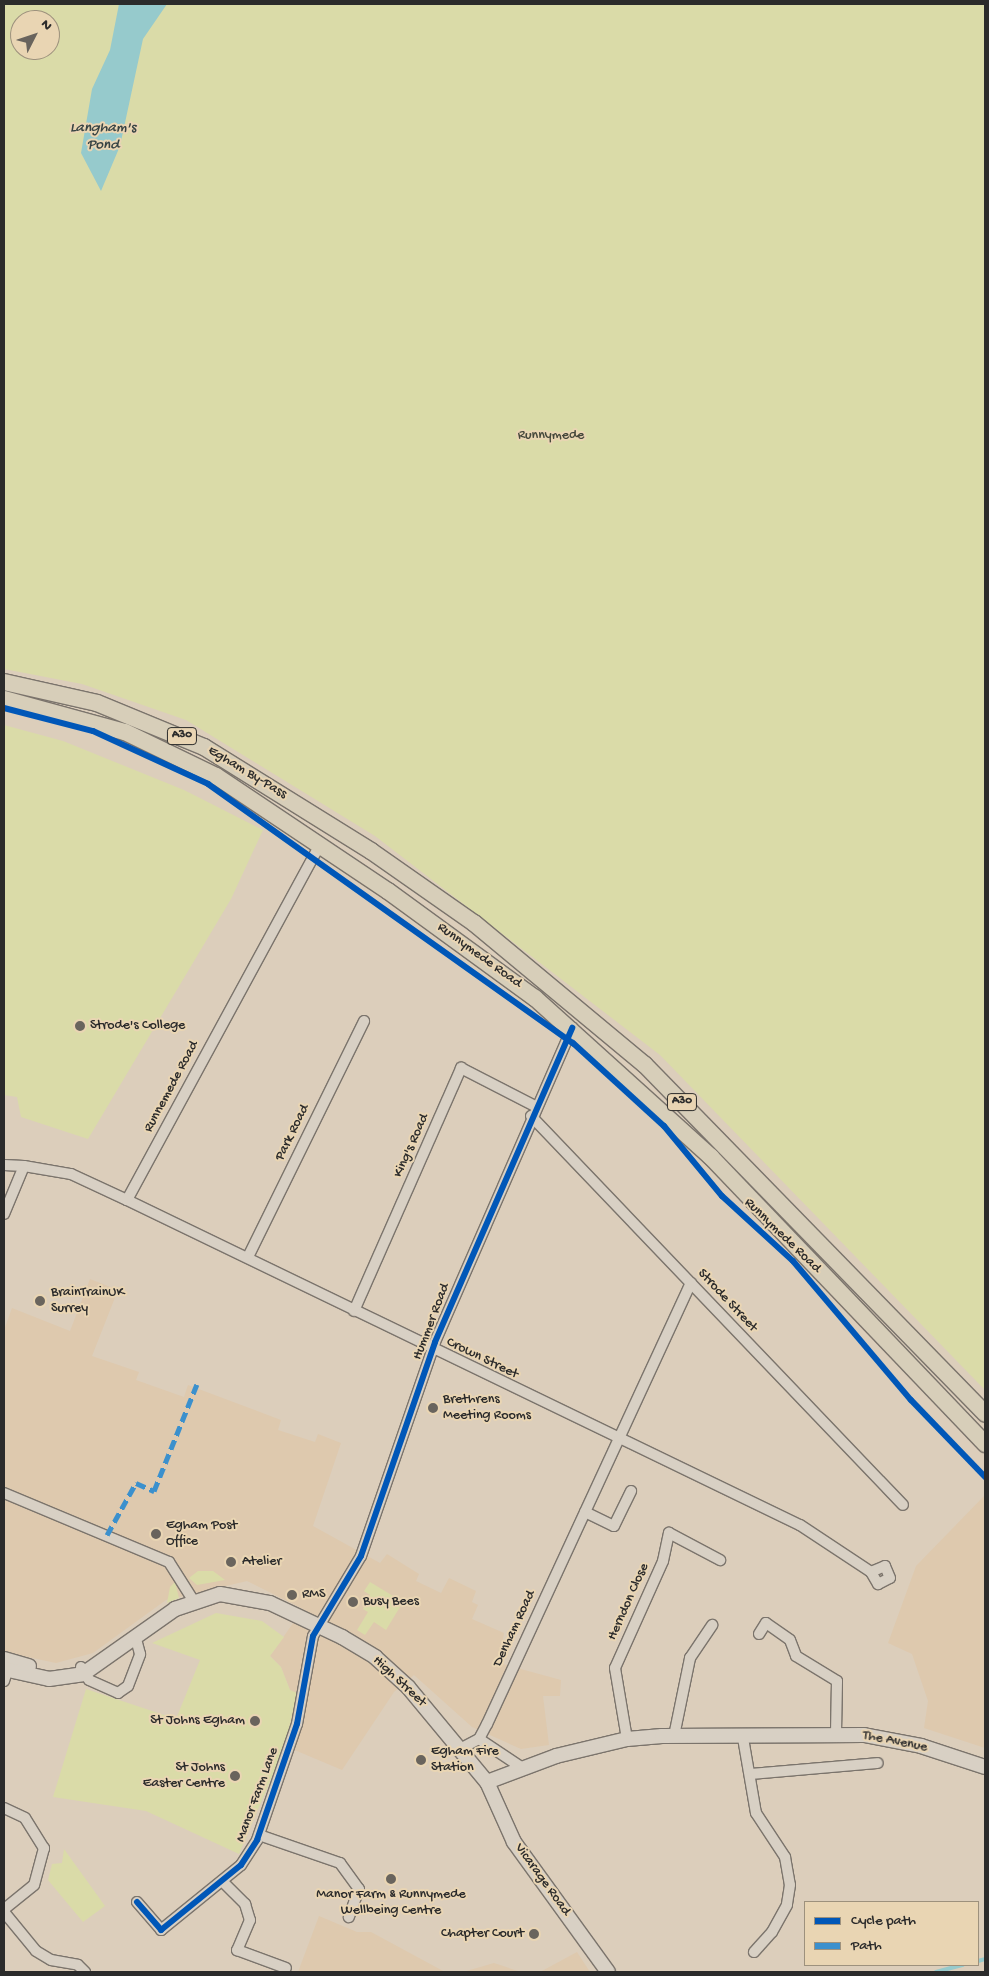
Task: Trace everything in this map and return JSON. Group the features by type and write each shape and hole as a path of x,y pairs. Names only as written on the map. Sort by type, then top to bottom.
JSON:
{"main road":[{"name":"Egham By-Pass","path":"4,682 66,694 159,726 233,763 342,832"},
{"name":"Egham By-Pass","path":"4,699 94,722 155,745 216,776 320,844"},
{"name":"Runnymede Road","path":"342,832 474,924 621,1043 726,1144 985,1414"},
{"name":"Runnymede Road","path":"320,844 572,1028 711,1157 985,1444"},
{"name":"High Street","path":"193,1600 220,1594 246,1596 320,1626 374,1657 426,1706 487,1782"},
{"path":"6,1668 49,1679 82,1670 104,1660 193,1600"},
{"name":"The Avenue","path":"743,1738 836,1735 886,1738 985,1767"},
{"path":"487,1782 521,1768 627,1739 674,1736 743,1738"},
{"name":"Vicarage Road","path":"487,1782 514,1842 608,1972"}],"street":[{"name":"Runnemede Road","path":"127,1200 320,844"},
{"name":"Park Road","path":"248,1257 364,1020"},
{"name":"Hummer Road","path":"320,1626 361,1556 432,1351 535,1106 572,1028"},
{"name":"King's Road","path":"354,1311 462,1068 535,1106"},
{"name":"Strode Street","path":"531,1116 903,1505"},
{"path":"4,1165 24,1166 71,1174 127,1200"},
{"path":"4,1214 24,1166"},
{"name":"Crown Street","path":"127,1200 248,1257 432,1351 800,1525 872,1572"},
{"name":"Denham Road","path":"479,1739 691,1282"},
{"path":"585,1512 614,1526 631,1491"},
{"path":"4,1493 169,1562 193,1600"},
{"name":"Herndon Close","path":"627,1739 615,1668 663,1561 669,1533 720,1560"},
{"path":"759,1634 766,1623 790,1640 796,1656 837,1681 836,1735"},
{"path":"674,1736 687,1666 712,1625"},
{"name":"Manor Farm Lane","path":"137,1902 161,1930 245,1860 259,1835 297,1724 306,1660 320,1626"},
{"path":"82,1670 118,1693 128,1686 140,1654 136,1639"},
{"path":"743,1738 756,1813 785,1857 790,1884 787,1905 772,1932 754,1952"},
{"path":"460,1749 479,1739 521,1768"},
{"path":"750,1774 878,1763"},
{"path":"4,1808 25,1818 44,1848 34,1885 4,1910 36,1951 60,1963 78,1965 85,1972"},
{"path":"259,1835 340,1863 359,1889 349,1917"},
{"path":"222,1881 245,1904 250,1920 237,1950 286,1968"}],"shaded area":[{"path":"90,1279 118,1290 92,1356 139,1372 136,1380 184,1397 188,1385 281,1420 278,1430 315,1442 318,1434 341,1443 313,1526 380,1563 387,1554 419,1574 416,1581 441,1593 449,1578 476,1591 472,1602 478,1605 472,1619 504,1633 499,1663 561,1680 560,1696 543,1696 549,1745 521,1749 472,1727 414,1675 394,1692 342,1770 285,1746 290,1690 281,1667 270,1656 303,1609 247,1581 166,1600 93,1653 56,1663 4,1652 4,1330 12,1308 70,1331"},
{"path":"985,1495 985,1748 924,1728 928,1701 912,1654 888,1643 916,1566"},
{"path":"319,1916 357,1932 371,1932 445,1972 298,1972"},
{"path":"577,1952 590,1972 540,1972"},
{"path":"494,1963 521,1972 463,1972"}],"green space":[{"name":"Runnymede","path":"4,4 985,4 985,1390 660,1055 375,836 186,720 82,684 4,669"},
{"name":"Strode's College","path":"4,725 63,741 184,790 263,830 231,899 88,1139 21,1117 17,1097 4,1095"},
{"path":"198,1571 213,1571 225,1580 197,1585 189,1578"},
{"path":"175,1582 179,1598 167,1603 170,1587"},
{"path":"370,1582 403,1602 386,1630 374,1622 365,1635 357,1630 368,1612 363,1609 370,1595 364,1591"},
{"path":"216,1613 262,1621 284,1637 270,1656 281,1667 290,1690 297,1693 285,1746 239,1854 146,1811 53,1797 86,1689 176,1719 200,1660 152,1643"},
{"path":"64,1849 105,1906 83,1922 48,1880 52,1864 62,1863"}],"water":[{"name":"Langham's Pond","path":"119,4 167,4 143,39 120,146 101,191 81,153 92,89 110,50"}],"waterway":[{"path":"979,1961 985,1959"},
{"path":"936,1972 959,1966"}],"marked path":[{"path":"107,1535 136,1483 154,1491 197,1384"}],"cycle path":[{"path":"4,708 93,731 208,784 573,1043 664,1126 722,1196 793,1261 911,1400 985,1477"},
{"path":"137,1902 161,1930 241,1865 257,1840 297,1724 313,1636 361,1556 435,1342 572,1028"}],"place":[{"name":"Strode's College","path":"80,1026"},
{"name":"BrainTrainUK Surrey","path":"40,1301"},
{"name":"Brethrens Meeting Rooms","path":"433,1408"},
{"name":"Egham Post Office","path":"156,1534"},
{"name":"Atelier","path":"231,1562"},
{"name":"RMS","path":"292,1595"},
{"name":"Busy Bees","path":"353,1602"},
{"name":"St Johns Egham","path":"255,1721"},
{"name":"Egham Fire Station","path":"421,1760"},
{"name":"St Johns Easter Centre","path":"235,1776"},
{"name":"Manor Farm & Runnymede Wellbeing Centre","path":"391,1879"},
{"name":"Chapter Court","path":"534,1934"}]}
